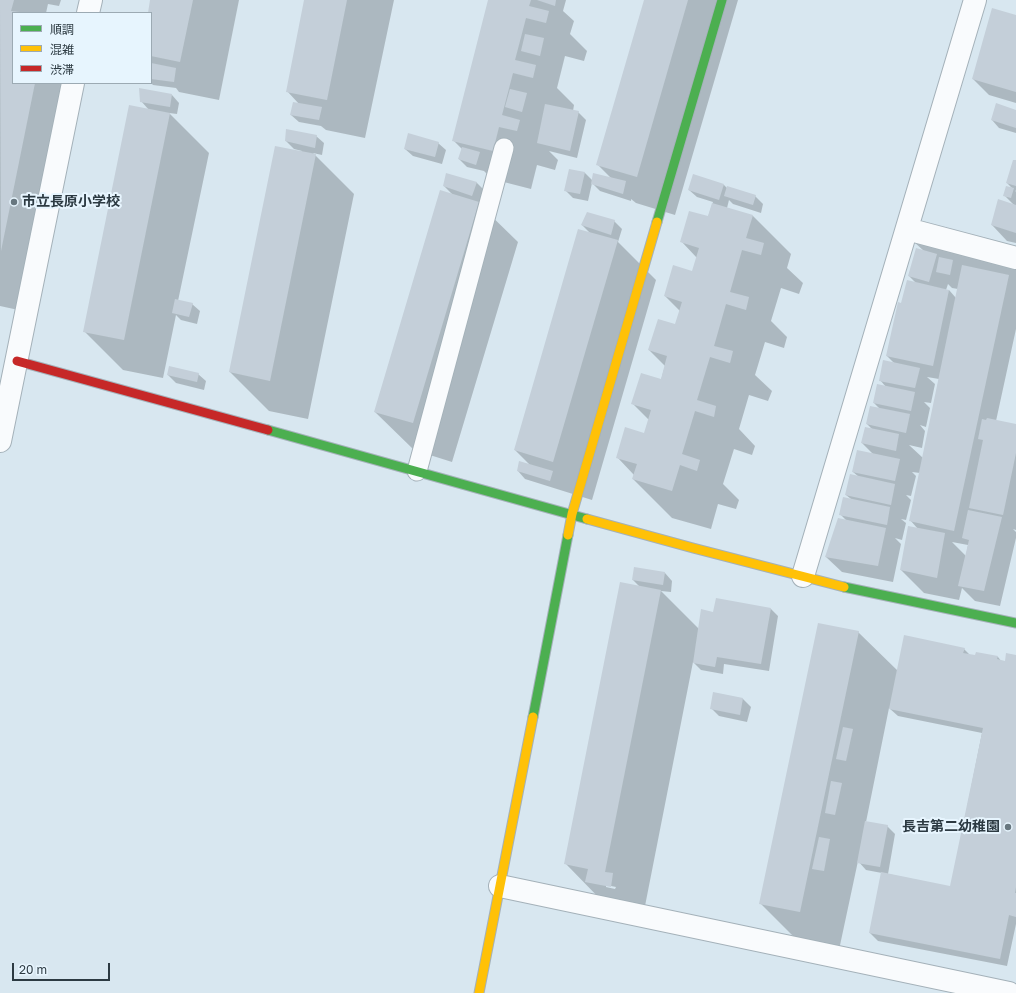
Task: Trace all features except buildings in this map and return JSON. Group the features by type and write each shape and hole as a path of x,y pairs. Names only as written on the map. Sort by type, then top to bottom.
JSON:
{"street":[{"path":"88,12 91,0"},
{"path":"478,993 572,514 722,0"},
{"path":"802,576 976,0"},
{"path":"0,441 73,84"},
{"path":"907,229 1016,258"},
{"path":"17,361 693,548 864,592 1016,623"},
{"path":"500,886 1009,993"}],"lane":[{"path":"417,471 504,148"}],"traffic: fast":[{"path":"657,222 722,0"},
{"path":"268,430 587,519"},
{"path":"533,717 568,535"},
{"path":"844,587 1016,623"}],"traffic: slow":[{"path":"568,535 572,514 657,222"},
{"path":"587,519 844,587"},
{"path":"479,993 533,717"}],"traffic: jam":[{"path":"17,361 268,430"}],"place":[{"name":"市立長原小学校","path":"14,202"},
{"name":"長吉第二幼稚園","path":"1008,827"}]}
